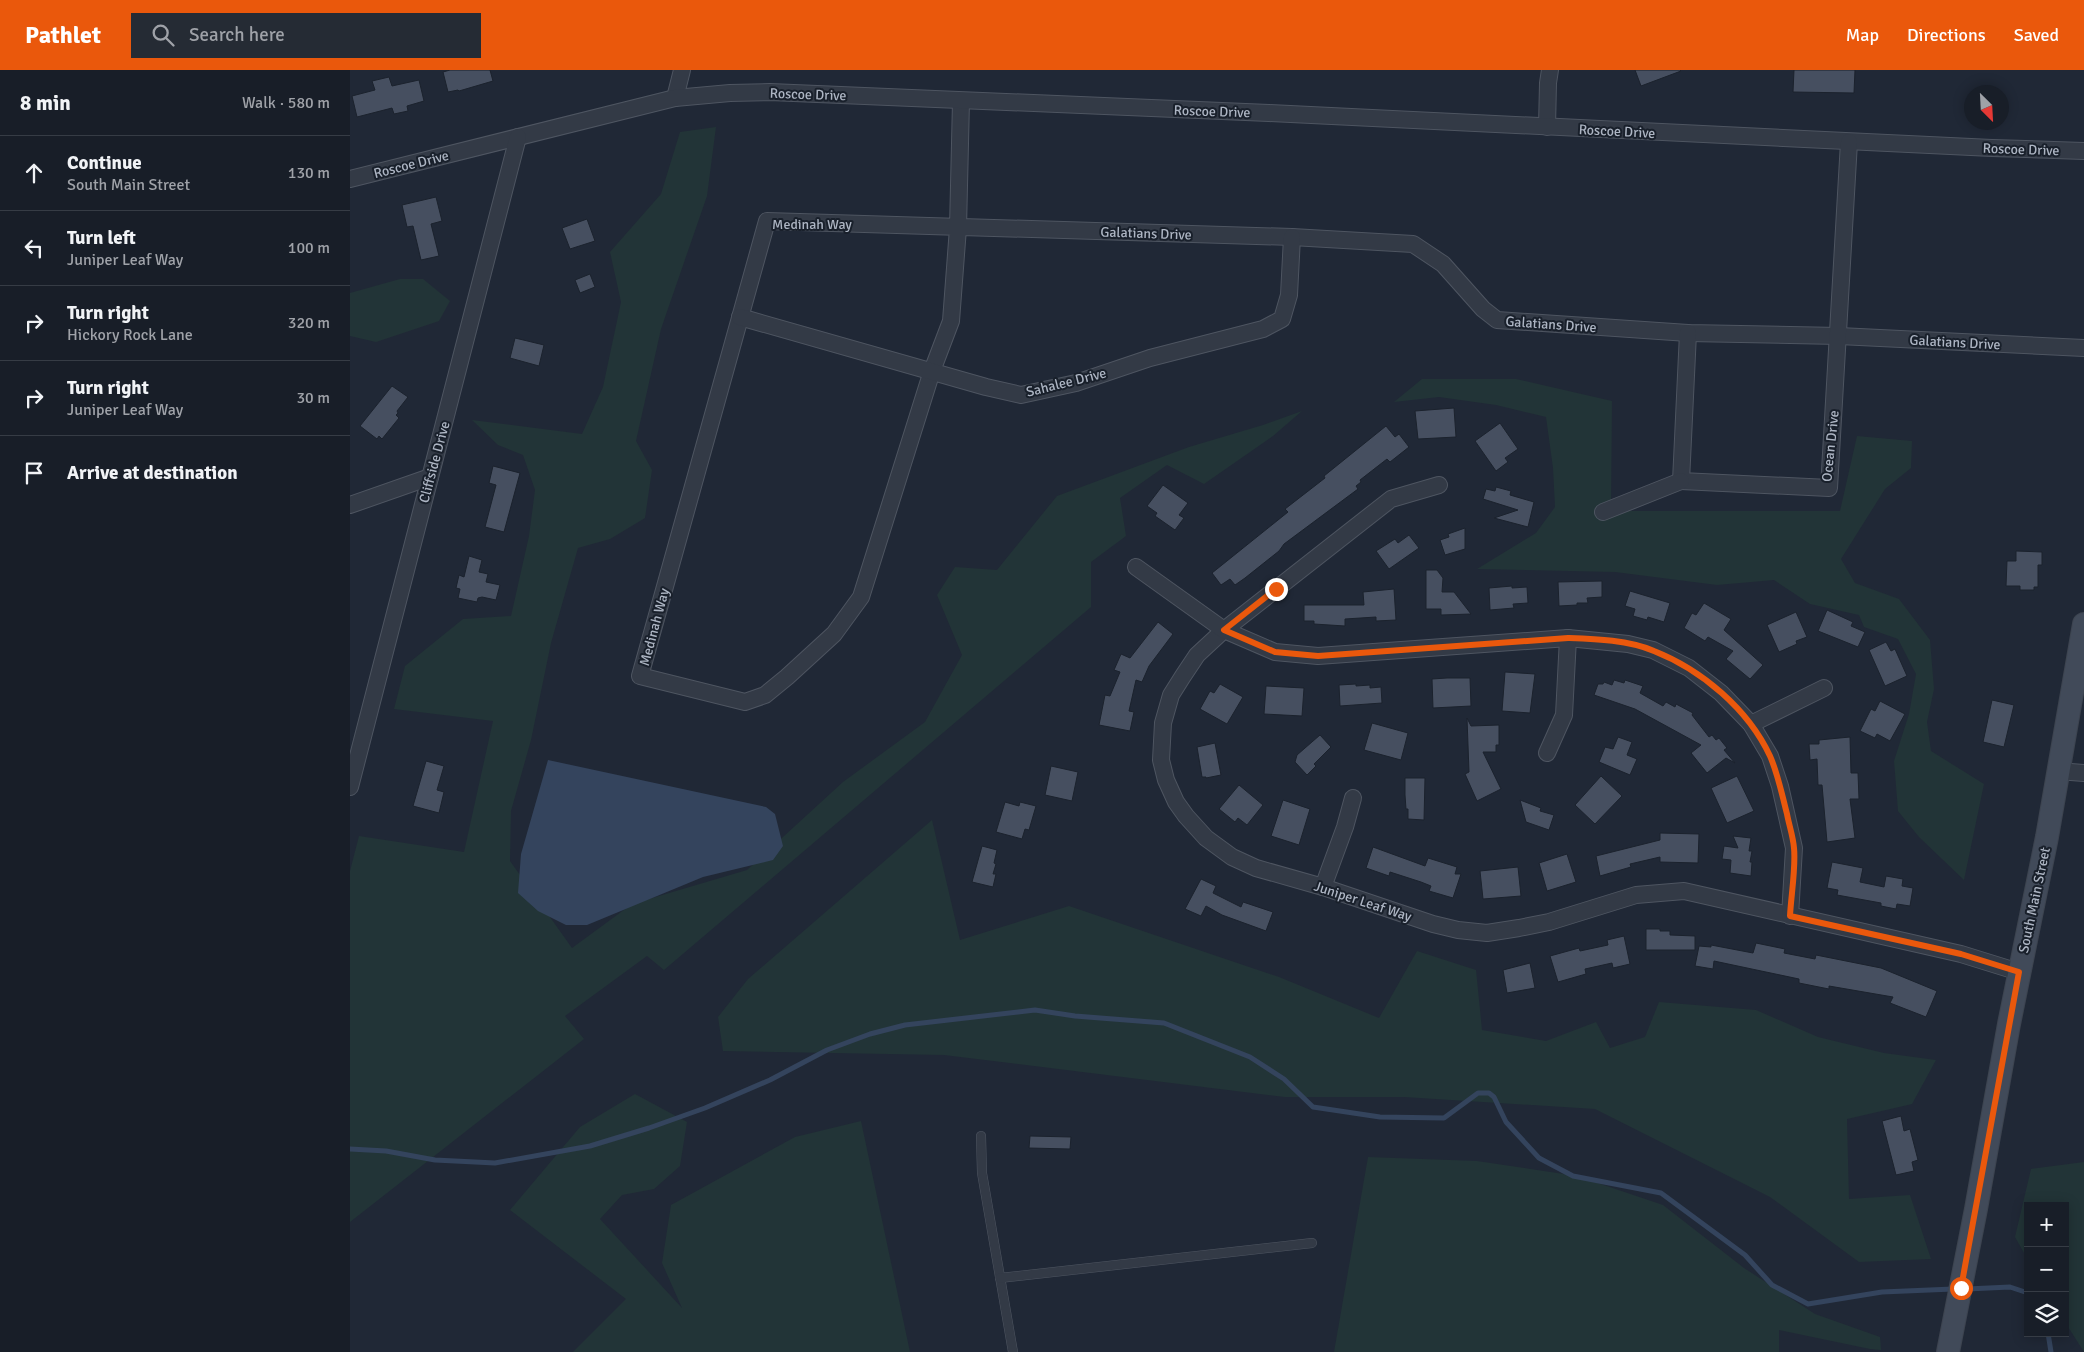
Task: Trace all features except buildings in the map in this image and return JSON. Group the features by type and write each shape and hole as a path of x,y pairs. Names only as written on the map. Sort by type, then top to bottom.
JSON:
{"main road":[{"name":"South Main Street","path":"1948,1352 2019,972 2047,837 2084,624"}],"street":[{"path":"675,98 682,70"},
{"path":"1547,127 1550,70"},
{"name":"Roscoe Drive","path":"350,179 675,98 730,93 770,92 1269,113 1850,142 2084,151"},
{"name":"Medinah Way","path":"958,228 766,221 640,676 746,702 766,695 834,634 861,597 932,371 951,321 958,228 960,101"},
{"name":"Cliffside Drive","path":"350,786 518,137"},
{"name":"Ocean Drive","path":"1680,481 1829,488 1850,142"},
{"name":"Galatians Drive","path":"958,228 1292,237 1413,244 1443,264 1484,309 1497,320 1688,333 1839,336 2084,348"},
{"name":"Sahalee Drive","path":"740,317 1021,395 1076,383 1150,358 1263,329 1282,319 1289,295 1292,237"},
{"path":"1603,512 1680,481 1688,333"},
{"path":"350,505 430,477"},
{"name":"Juniper Leaf Way","path":"1439,485 1391,499 1224,630 1197,655 1171,695 1162,723 1161,760 1166,780 1176,802 1206,838 1232,857 1256,868 1322,887 1433,924 1458,930 1487,933 1549,922 1636,895 1684,891 1961,954 2019,972"},
{"path":"1136,567 1224,630 1275,652 1318,656 1568,638 1628,644 1653,650 1690,668 1721,693 1751,724 1770,756 1780,786 1794,848 1790,916"},
{"path":"1547,753 1564,715 1568,638"},
{"path":"1751,724 1824,688"},
{"path":"2058,771 2084,773"},
{"path":"1322,887 1345,828 1353,798"}],"lane":[{"path":"981,1136 982,1173 1013,1352"},
{"path":"1000,1278 1312,1243"}],"shaded area":[{"path":"716,127 707,196 661,329 636,441 652,470 645,518 610,539 578,548 551,643 531,740 511,811 510,861 572,948 632,904 747,870 843,782 925,722 962,655 937,595 955,567 997,570 1057,496 1189,447 1263,425 1302,411 1273,436 1204,484 1167,465 1120,498 1126,536 1091,562 1091,607 664,970 647,956 565,1016 584,1039 350,1222 350,871 359,836 464,852 493,721 394,709 405,666 463,619 511,616 529,536 535,490 523,455 498,445 472,420 582,434 603,387 621,302 610,252 661,194 680,132"},
{"path":"400,279 423,279 450,301 439,321 376,342 350,336 350,293"},
{"path":"1422,379 1516,379 1612,401 1611,511 1840,511 1857,436 1912,441 1911,468 1885,489 1841,559 1855,583 1899,599 1930,640 1934,689 1927,722 1931,751 1984,784 1964,880 1919,837 1898,811 1894,761 1909,714 1916,674 1898,639 1864,627 1859,615 1810,604 1774,580 1717,585 1615,572 1477,569 1536,533 1555,507 1553,468 1546,417 1496,405 1439,397 1394,402"},
{"path":"932,820 960,940 1069,906 1279,977 1379,1018 1417,951 1476,970 1482,1030 1546,1041 1596,1022 1610,1048 1645,1037 1659,1002 1756,1010 1818,1037 1884,1053 1936,1060 1912,1104 1847,1119 1849,1199 1910,1195 1931,1259 1859,1262 1770,1197 1595,1109 1404,1097 1285,1097 944,1055 723,1051 718,1017 748,979"},
{"path":"635,1094 687,1122 680,1166 654,1189 622,1195 600,1219 682,1308 662,1263 671,1205 795,1137 861,1121 910,1352 573,1352 626,1299 510,1210 580,1127"},
{"path":"1368,1157 1477,1161 1577,1176 1663,1205 1744,1268 1815,1314 1880,1337 1881,1350 1779,1330 1779,1352 1334,1352"},
{"path":"2084,1162 2084,1352 2069,1328 2069,1202 2024,1202 2024,1253 2015,1237 2031,1169"}],"water":[{"path":"548,760 766,807 775,814 783,846 773,860 703,877 587,925 566,925 538,911 518,893 521,854"}],"waterway":[{"path":"350,1149 386,1151 435,1160 495,1163 590,1146 705,1108 770,1080 827,1050 870,1034 905,1025 1035,1010 1075,1016 1164,1023 1250,1057 1284,1079 1313,1107 1380,1117 1444,1118 1478,1093 1489,1093 1494,1097 1506,1122 1539,1158 1573,1176 1661,1193 1745,1255 1772,1285 1808,1304 1882,1292 1953,1289"},
{"path":"1967,1289 2010,1287 2025,1292"},
{"path":"2049,1337 2051,1352"}],"route":[{"path":"1276,589 1224,630 1275,652 1318,656 1588,638 1653,650 1690,668 1721,693 1751,724 1770,756 1780,786 1794,848 1790,916 1961,954 2019,972 1961,1288"}]}
